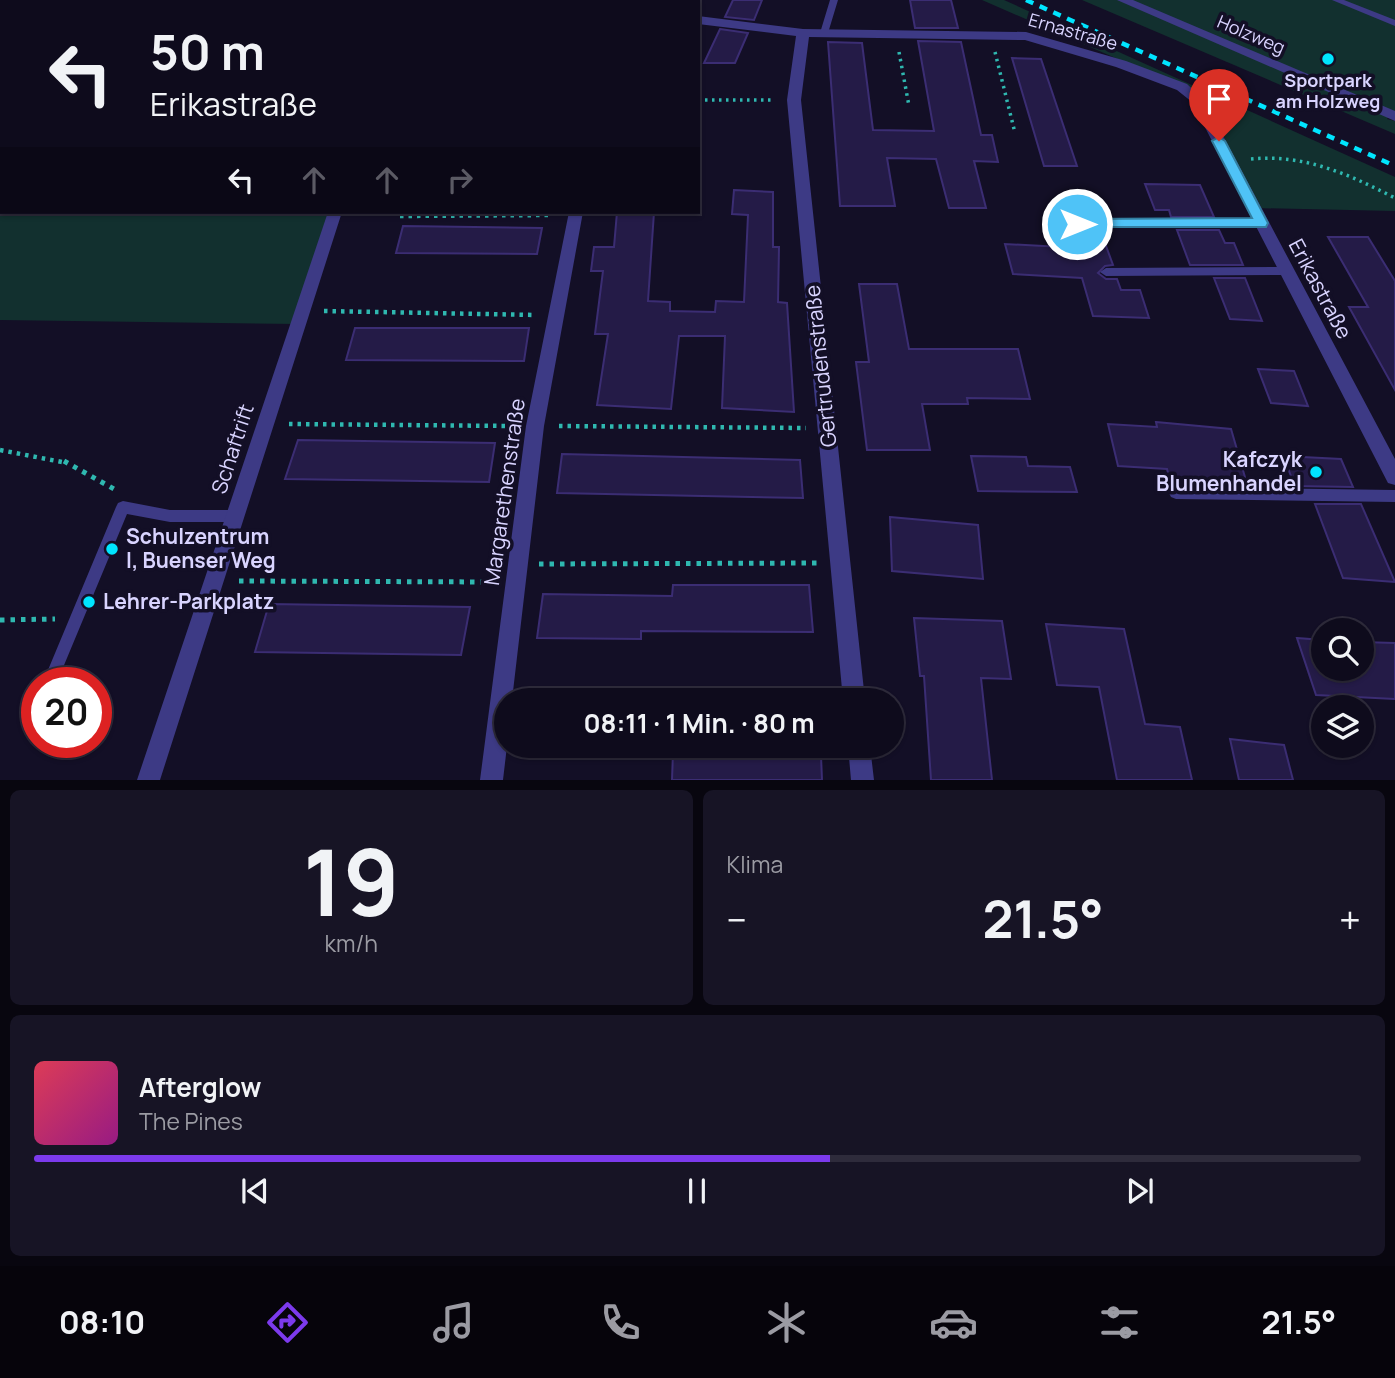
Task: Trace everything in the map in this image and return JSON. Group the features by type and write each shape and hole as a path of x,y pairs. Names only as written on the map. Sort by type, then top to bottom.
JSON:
{"street":[{"name":"Holzweg","path":"1127,1 1395,116"},
{"name":"Ernastraße","path":"700,20 803,33 894,32 1031,37 1182,87"},
{"name":"Gertrudenstraße","path":"803,33 794,100 854,688"},
{"name":"Erikastraße","path":"1182,87 1197,100 1395,477"},
{"name":"Schaftrift","path":"148,779 334,214"},
{"name":"Margarethenstraße","path":"491,779 535,426 576,214"},
{"path":"860,758 863,779"}],"lane":[{"path":"824,33 834,0"},
{"path":"1336,0 1395,23"},
{"path":"1077,224 1262,223"},
{"path":"1106,272 1286,271"},
{"path":"1176,493 1395,496"},
{"path":"56,667 124,507 170,516 234,516"}],"path":[{"path":"894,32 909,106"},
{"path":"991,34 1015,133"},
{"path":"700,100 794,100"},
{"path":"1229,162 1276,155 1304,159 1347,174 1395,198"},
{"path":"401,214 400,216 576,214"},
{"path":"302,311 556,315"},
{"path":"265,424 827,428"},
{"path":"0,450 64,461 120,493 124,507"},
{"path":"213,581 841,564"},
{"path":"0,620 77,619"}],"green space":[{"path":"982,0 1004,0 1395,177 1395,211 1253,208 1197,100 1182,87"},
{"name":"Sportpark am Holzweg","path":"1082,0 1395,0 1395,116 1390,115 1387,119 1395,121 1395,134"},
{"path":"0,214 334,214 298,324 0,320"}],"building":[{"path":"733,0 762,0 754,20 725,17"},
{"path":"910,0 951,0 958,28 915,28"},
{"path":"720,29 748,33 735,63 704,63"},
{"path":"918,41 961,42 981,135 992,135 998,162 974,161 986,208 949,208 936,159 887,158 895,206 840,206 828,42 862,43 873,130 934,131"},
{"path":"1012,58 1041,59 1077,166 1044,166"},
{"path":"1145,184 1200,185 1214,217 1171,217 1169,210 1155,210"},
{"path":"734,190 773,192 773,247 779,247 778,302 787,303 794,412 722,408 725,336 679,336 671,409 597,405 608,334 595,334 603,271 591,271 594,247 614,247 617,214 654,214 648,301 670,302 670,311 715,312 716,301 744,302 748,215 732,214"},
{"path":"403,226 542,228 537,254 396,253"},
{"path":"1177,230 1219,230 1225,243 1234,243 1243,265 1190,265"},
{"path":"1059,234 1102,235 1113,265 1105,266 1098,273 1106,279 1117,279 1121,290 1140,290 1149,318 1093,316 1082,278 1013,274 1005,244 1062,247"},
{"path":"1328,237 1368,237 1395,281 1395,390 1349,307 1368,307"},
{"path":"1214,278 1245,278 1262,321 1230,319"},
{"path":"859,284 897,284 909,349 1018,349 1030,399 967,398 968,404 922,404 930,450 867,450 856,362 869,362"},
{"path":"355,328 529,328 524,361 346,360"},
{"path":"1258,369 1294,371 1308,406 1271,403"},
{"path":"1156,422 1231,429 1247,484 1169,477 1167,469 1118,466 1108,424 1157,427"},
{"path":"298,440 495,443 489,482 285,479"},
{"path":"562,454 800,460 803,498 557,493"},
{"path":"971,456 1026,457 1028,466 1070,467 1077,492 978,491"},
{"path":"1283,456 1341,459 1353,487 1295,486"},
{"path":"1315,504 1361,504 1395,582 1343,578"},
{"path":"890,517 978,525 983,579 892,571"},
{"path":"673,585 809,585 813,632 641,631 641,639 537,638 543,594 672,596"},
{"path":"269,604 470,607 461,655 255,652"},
{"path":"914,618 1002,621 1011,679 981,678 992,780 931,780 924,676 920,676"},
{"path":"1046,624 1124,629 1145,724 1180,727 1192,780 1117,780 1099,687 1057,685"},
{"path":"1297,638 1311,639 1311,680"},
{"path":"1374,642 1395,643 1395,699 1374,698 1374,695 1316,695 1311,681 1374,681"},
{"path":"1230,739 1284,745 1293,780 1239,780"},
{"path":"673,758 821,758 822,780 672,780"}],"railway":[{"path":"1026,0 1395,166"}],"place":[{"name":"Sportpark am Holzweg","path":"1328,59"},
{"name":"Kafczyk Blumenhandel","path":"1316,472"},
{"name":"Schulzentrum I, Buenser Weg","path":"112,549"},
{"name":"Lehrer-Parkplatz","path":"89,602"}],"route":[{"path":"1077,224 1262,223 1219,141"}]}
